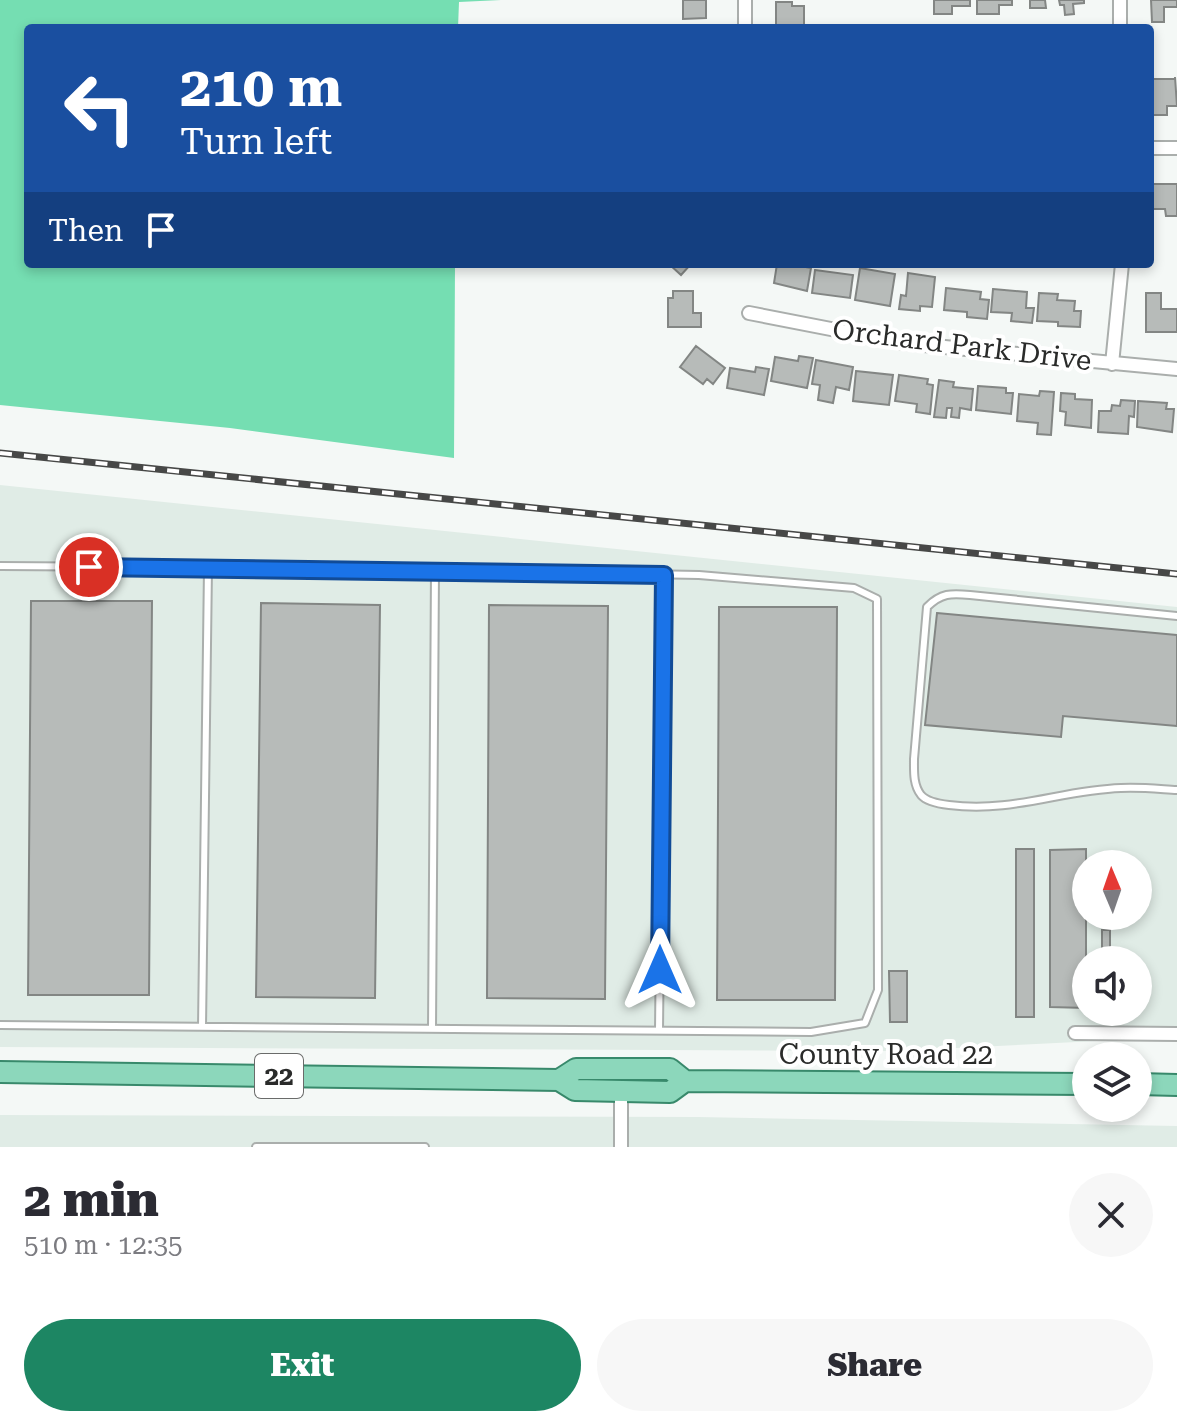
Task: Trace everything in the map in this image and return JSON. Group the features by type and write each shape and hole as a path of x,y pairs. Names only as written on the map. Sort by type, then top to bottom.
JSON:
{"main road":[{"name":"County Road 22","path":"559,1080 576,1069 670,1069 685,1081"},
{"name":"County Road 22","path":"0,1072 559,1080 575,1090 670,1092 685,1081 1072,1084"},
{"path":"1152,1084 1177,1085"}],"street":[{"path":"745,0 745,24"},
{"path":"1120,0 1120,24"},
{"path":"1154,148 1177,148"},
{"path":"1112,364 1122,268"},
{"name":"Orchard Park Drive","path":"749,313 903,343 1177,369"},
{"path":"1075,1033 1177,1034"},
{"path":"621,1091 621,1147"}],"lane":[{"path":"0,566 664,575 854,588 877,599 878,990 865,1023 811,1032 0,1025"},
{"path":"202,1027 208,568"},
{"path":"432,1029 435,570"},
{"path":"659,1030 664,575"},
{"path":"1177,616 949,593 937,597 927,607 914,759 915,784 922,796 938,803 978,809 1121,788 1177,790"},
{"path":"256,1147 425,1147"}],"shaded area":[{"path":"0,485 1177,607 1177,1037 895,1051 0,1047"},
{"path":"0,1115 698,1117 1177,1126 1177,1147 0,1147"}],"green space":[{"path":"0,0 501,0 459,2 458,24 24,24 24,268 455,268 454,458 230,428 0,405"}],"building":[{"path":"683,0 706,0 706,18 683,19"},
{"path":"934,0 970,0 970,6 952,6 952,14 934,14"},
{"path":"977,0 1012,0 1012,5 999,5 999,14 977,14"},
{"path":"1030,0 1045,0 1046,8 1030,8"},
{"path":"1059,0 1084,0 1084,3 1073,4 1074,14 1065,15 1064,5 1060,5"},
{"path":"1151,0 1177,0 1177,7 1164,7 1164,22 1152,22"},
{"path":"776,2 804,6 804,24 776,24"},
{"path":"1154,79 1175,79 1177,106 1167,106 1167,115 1154,115"},
{"path":"1154,184 1177,184 1177,216 1166,216 1165,209 1154,209"},
{"path":"673,268 687,268 681,275"},
{"path":"776,268 811,268 807,291 774,283"},
{"path":"860,268 895,274 890,306 855,300"},
{"path":"815,270 853,275 850,298 812,293"},
{"path":"908,273 935,277 932,307 920,306 920,311 899,309 901,295 906,296"},
{"path":"946,288 981,292 980,299 989,300 987,319 967,317 967,312 944,310"},
{"path":"993,289 1027,292 1026,308 1034,308 1032,323 1011,321 1012,313 991,312"},
{"path":"673,291 693,291 693,313 701,313 701,327 668,327 668,298 673,298"},
{"path":"1039,293 1058,294 1057,300 1075,301 1074,311 1081,311 1080,327 1037,321"},
{"path":"1146,293 1161,293 1161,309 1177,309 1177,332 1146,332"},
{"path":"696,346 725,368 713,384 707,379 703,384 680,367"},
{"path":"799,356 813,358 807,388 771,381 775,357 798,361"},
{"path":"816,360 853,367 849,390 836,387 833,403 818,400 820,385 812,384"},
{"path":"756,367 769,369 764,395 727,388 730,368 755,372"},
{"path":"856,371 893,375 889,405 853,401"},
{"path":"899,375 928,379 927,384 933,385 930,414 916,412 917,404 895,401"},
{"path":"939,380 954,382 953,387 973,389 971,410 960,408 959,418 951,417 952,408 947,408 946,418 934,417"},
{"path":"978,386 1006,388 1006,393 1013,393 1011,414 976,410"},
{"path":"1040,391 1054,392 1051,435 1037,434 1038,423 1017,421 1019,394 1039,396"},
{"path":"1061,393 1075,394 1075,399 1092,400 1091,428 1065,425 1066,412 1060,411"},
{"path":"1121,400 1135,401 1134,417 1129,416 1128,434 1098,432 1099,411 1111,411 1112,405 1120,406"},
{"path":"1138,401 1167,403 1166,409 1174,409 1172,432 1137,427"},
{"path":"31,601 152,601 149,995 28,995"},
{"path":"261,603 380,605 375,998 256,997"},
{"path":"489,605 608,606 605,999 487,998"},
{"path":"719,607 837,607 835,1000 717,1000"},
{"path":"937,613 1177,635 1177,726 1063,716 1061,737 925,725"},
{"path":"1016,849 1034,849 1034,1017 1016,1017"},
{"path":"1086,849 1072,850 1072,930 1086,930 1086,946 1072,946 1072,1008 1050,1007 1050,850"},
{"path":"1102,930 1110,930 1110,946 1102,946"},
{"path":"889,971 907,971 907,1022 890,1022"}],"railway":[{"path":"0,453 1177,574"}],"route":[{"path":"89,567 664,575 660,970"}]}
